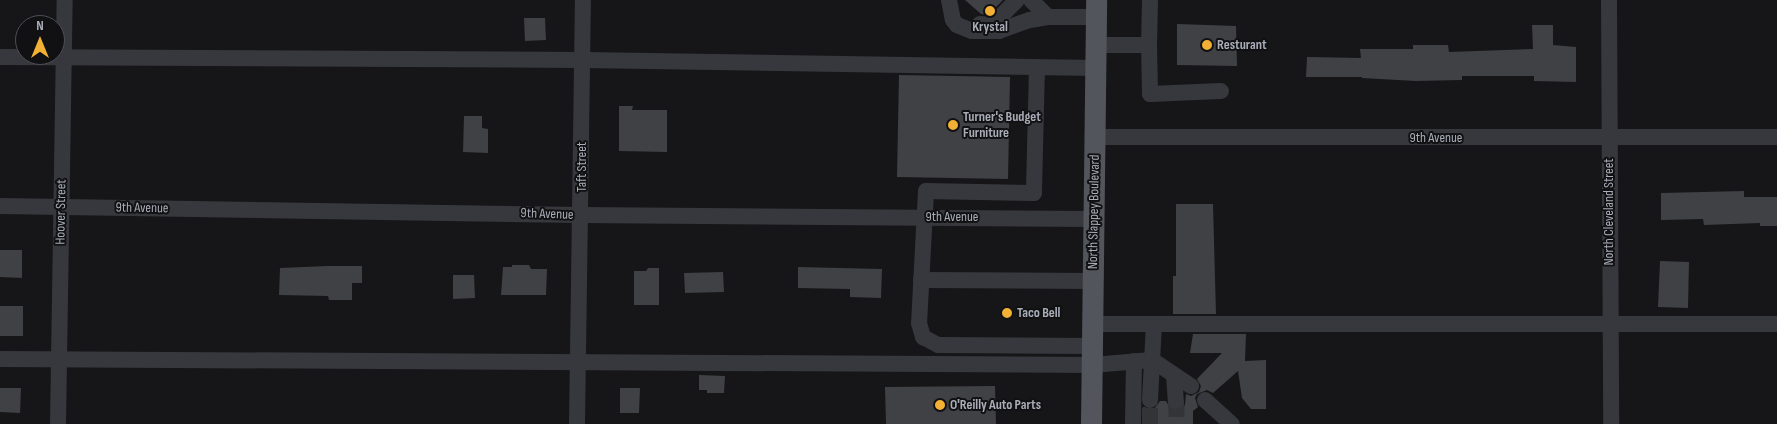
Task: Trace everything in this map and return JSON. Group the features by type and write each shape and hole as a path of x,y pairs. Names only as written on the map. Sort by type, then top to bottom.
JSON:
{"main road":[{"name":"North Slappey Boulevard","path":"1090,424 1096,9"}],"street":[{"name":"Hoover Street","path":"65,0 65,15"},
{"name":"Taft Street","path":"577,424 583,0"},
{"path":"949,4 976,23 992,25 1017,0"},
{"path":"1030,0 1048,17"},
{"path":"1150,0 1150,94 1221,91"},
{"name":"North Cleveland Street","path":"1608,0 1611,424"},
{"path":"949,4 953,20 958,25 972,31 999,31 1030,20 1096,9"},
{"path":"1096,45 1149,45"},
{"path":"0,57 15,57"},
{"path":"65,57 583,60 1096,68"},
{"name":"Hoover Street","path":"58,424 64,65"},
{"path":"1037,67 1034,193 926,191 919,323 923,337 938,345 1092,355 1134,362 1152,360 1191,386"},
{"name":"9th Avenue","path":"1095,137 1777,138"},
{"name":"9th Avenue","path":"0,206 581,215 1093,219"},
{"path":"921,280 1093,282"},
{"path":"1092,324 1777,324"},
{"path":"1150,400 1154,324"},
{"path":"0,359 578,362 1092,355"},
{"path":"1133,424 1134,362"},
{"path":"1174,375 1176,401"},
{"path":"1205,400 1232,424"}],"building":[{"path":"965,0 1003,0 988,15 981,14"},
{"path":"524,18 545,18 546,40 525,41"},
{"name":"Resturant","path":"1177,24 1236,26 1237,66 1177,65"},
{"path":"1532,25 1553,25 1553,45 1576,47 1576,82 1534,81 1534,76 1462,76 1462,80 1416,81 1362,77 1306,77 1307,57 1361,58 1360,49 1413,49 1413,45 1448,45 1449,52 1533,49"},
{"name":"Turner's Budget Furniture","path":"899,75 1010,77 1008,179 897,177"},
{"path":"619,106 633,106 632,110 667,110 667,152 619,151"},
{"path":"464,116 482,116 482,128 488,129 488,153 463,152"},
{"path":"1744,191 1744,197 1777,197 1777,226 1760,226 1760,223 1704,225 1703,219 1661,220 1661,193"},
{"path":"1176,204 1213,204 1216,314 1173,314 1173,276 1176,276"},
{"path":"0,250 22,250 22,278 0,277"},
{"path":"1660,261 1689,262 1688,308 1658,307"},
{"path":"512,265 529,265 531,269 547,269 546,295 501,295 503,267 512,267"},
{"path":"362,266 362,283 352,283 352,300 329,300 328,296 279,295 280,268"},
{"path":"798,267 882,269 881,298 850,297 850,289 798,288"},
{"path":"648,268 659,268 659,305 634,305 634,271 646,271"},
{"path":"723,272 724,292 685,293 684,273"},
{"path":"453,275 474,275 475,298 453,299"},
{"path":"0,306 23,306 23,336 0,336"},
{"path":"1193,334 1246,334 1245,361 1266,360 1266,409 1251,409 1242,398 1238,371 1213,393 1207,390 1197,394 1195,398 1198,407 1193,411 1193,424 1143,424 1143,407 1154,409 1160,401 1166,401 1171,410 1182,409 1185,405 1186,394 1191,396 1199,392 1201,386 1197,379 1222,353 1190,353"},
{"path":"699,375 725,376 724,393 707,393 707,390 699,390"},
{"name":"O'Reilly Auto Parts","path":"995,386 996,424 886,424 885,387"},
{"path":"0,388 21,388 20,413 0,412"},
{"path":"620,388 640,388 639,413 620,413"}],"tunnel":[{"path":"1150,400 1150,424"},
{"path":"1176,401 1177,424"}],"place":[{"name":"Krystal","path":"990,11"},
{"name":"Resturant","path":"1207,45"},
{"name":"Turner's Budget Furniture","path":"953,125"},
{"name":"Taco Bell","path":"1007,313"},
{"name":"O'Reilly Auto Parts","path":"940,405"}]}
